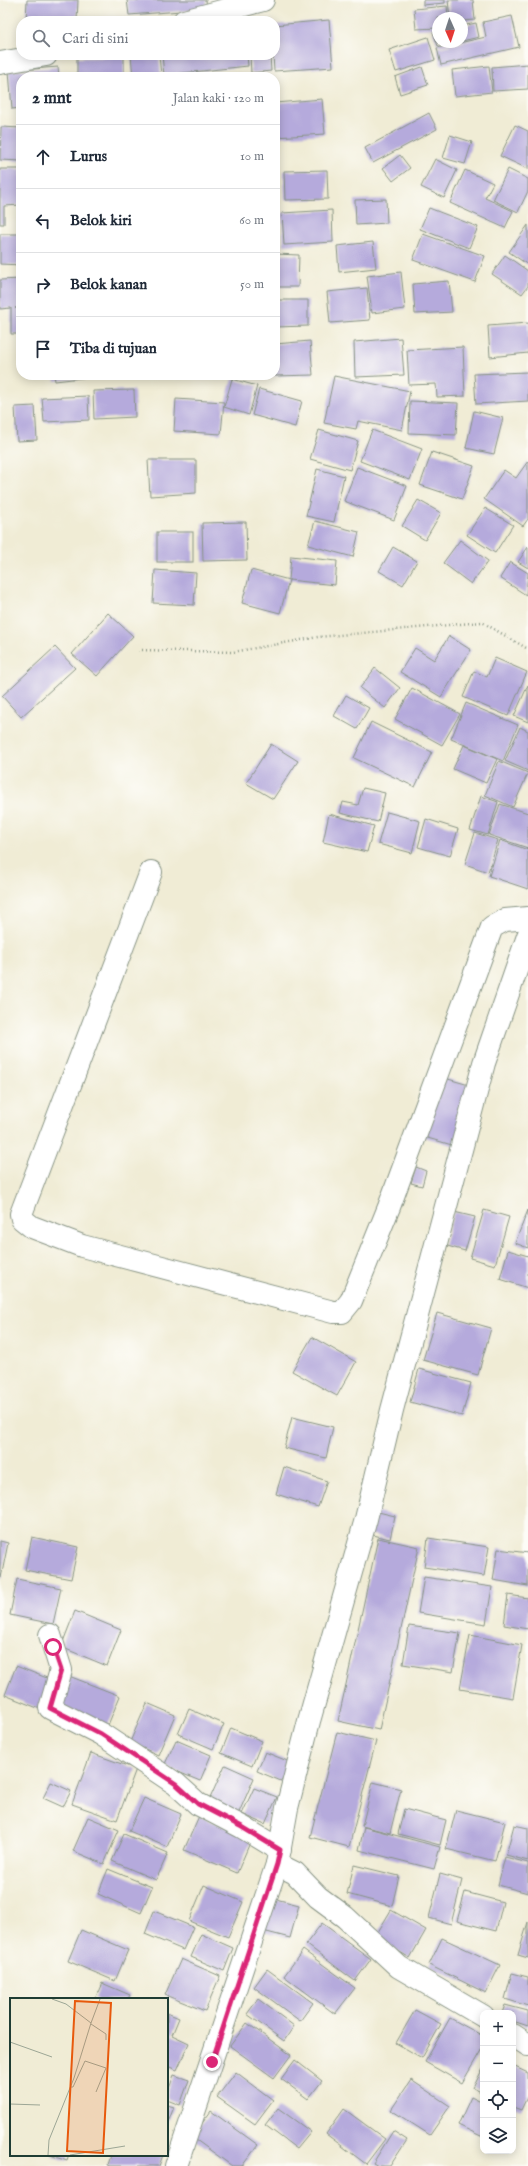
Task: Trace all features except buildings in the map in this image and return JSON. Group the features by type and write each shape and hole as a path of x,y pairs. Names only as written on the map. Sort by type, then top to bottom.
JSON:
{"street":[{"path":"203,16 263,0"},
{"path":"0,63 17,60"},
{"path":"151,872 21,1214 22,1219 32,1227 82,1246 333,1312 342,1312 351,1301 389,1207 492,927 505,920 528,918"},
{"path":"176,2166 278,1857 309,1721 366,1519 392,1410 484,1063 528,936"},
{"path":"50,1635 61,1670 50,1708 101,1734 176,1784 198,1804 242,1827 278,1857 318,1897 344,1917 399,1967 480,2014"},
{"path":"516,2037 528,2045"}],"path":[{"path":"138,650 233,652 318,637 482,622 528,649"}],"route":[{"path":"53,1647 61,1670 50,1708 101,1734 176,1784 198,1804 242,1827 280,1850 277,1864 212,2062"}]}
